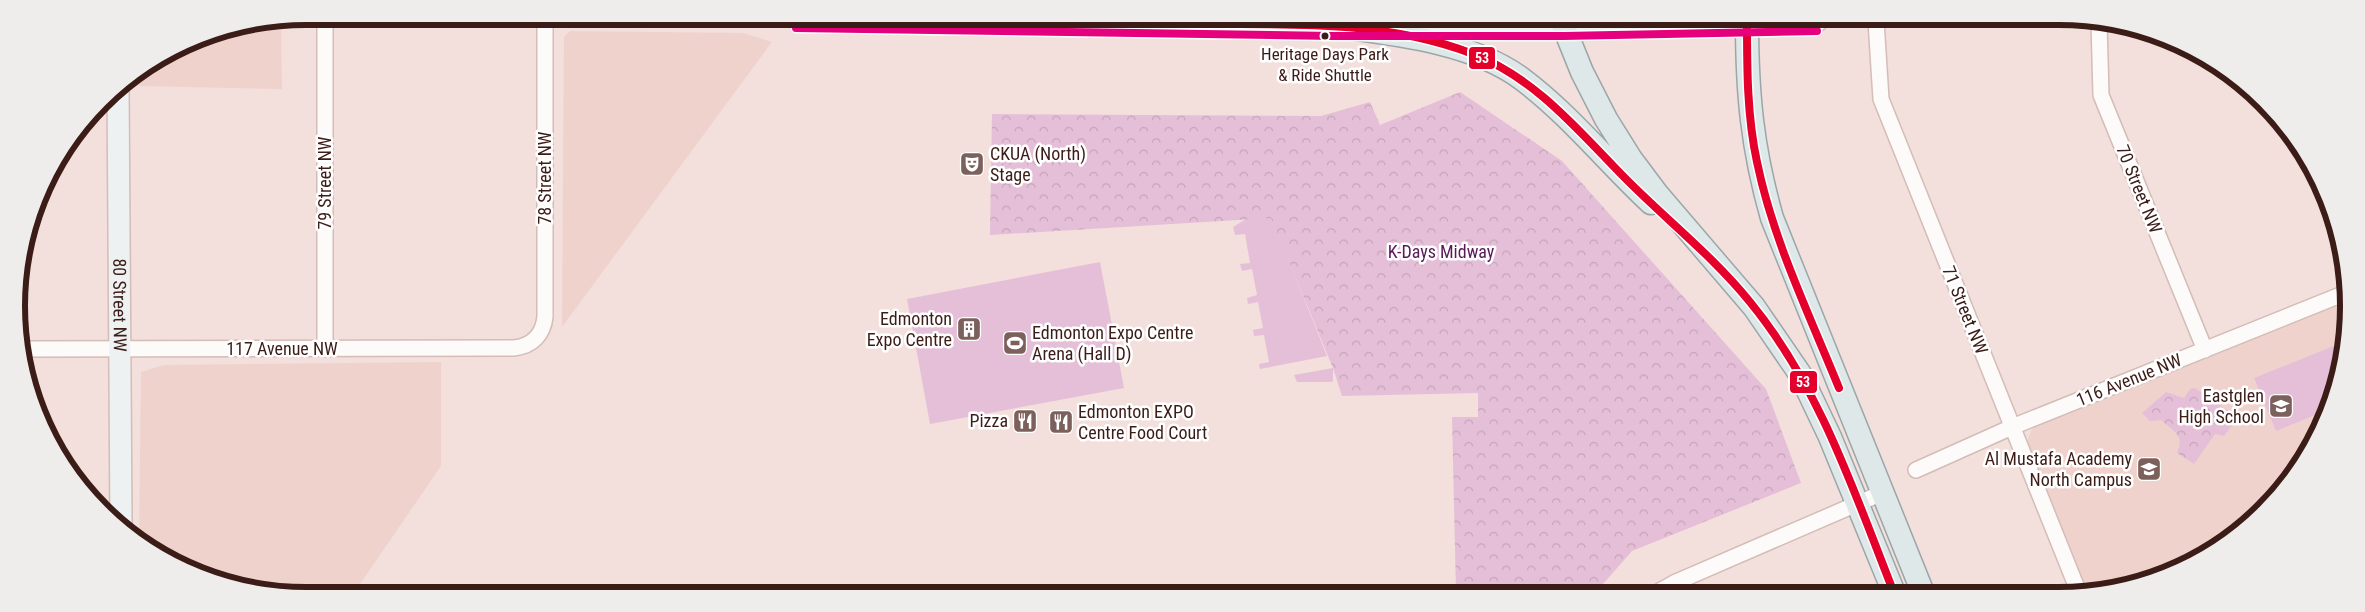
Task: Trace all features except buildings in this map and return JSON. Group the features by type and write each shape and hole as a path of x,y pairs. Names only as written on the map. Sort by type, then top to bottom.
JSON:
{"main road":[{"path":"1283,25 1410,25"},
{"path":"1563,25 1582,72 1606,119 1631,159 1658,195 1754,307 1800,374 1830,437 1892,587"},
{"path":"1747,25 1752,133 1765,193 1794,276 1921,587"},
{"path":"1334,26 1416,38 1447,46 1490,61 1522,79 1583,136 1630,184 1710,256"},
{"name":"80 Street NW","path":"118,97 121,517"}],"street":[{"name":"79 Street NW","path":"325,25 325,349"},
{"name":"78 Street NW","path":"537,338 543,328 545,317 545,25"},
{"name":"71 Street NW","path":"1876,25 1881,99 2076,586"},
{"name":"70 Street NW","path":"2099,28 2101,96 2205,350"},
{"name":"116 Avenue NW","path":"1916,470 2012,427 2339,295"},
{"name":"117 Avenue NW","path":"28,349 514,348 525,346 537,338"},
{"path":"1667,587 1882,493"}],"shaded area":[{"path":"281,26 282,89 139,86 139,80 150,72 198,46 251,30"},
{"path":"570,31 743,33 772,42 562,327 564,37"},
{"name":"Al Mustafa Academy North Campus","path":"2340,304 2338,343 2325,396 2319,414 2293,462 2258,505 2230,529 2200,549 2167,566 2114,582 2084,586 2026,443 2032,429"},
{"path":"441,362 441,466 358,587 306,587 251,582 198,566 165,549 139,532 141,372 164,365"}],"green space":[{"name":"K-Days Midway","path":"1460,92 1562,161 1766,389 1801,483 1632,551 1600,587 1456,587 1452,417 1478,417 1478,393 1342,396 1333,368 1271,218 990,235 992,114 1321,116 1370,102 1380,125"},
{"path":"1267,206 1327,356 1260,369 1259,364 1269,362 1264,335 1254,336 1253,330 1263,328 1258,302 1248,304 1247,298 1257,295 1252,269 1242,271 1240,264 1250,263 1245,234 1235,235 1233,227"},
{"name":"Edmonton Expo Centre Arena (Hall D)","path":"1100,262 1124,388 930,424 907,299"},
{"path":"2338,344 2335,361 2319,413 2276,431 2254,378"},
{"path":"1333,368 1333,381 1331,382 1297,382 1294,375"},
{"path":"2195,388 2234,415 2235,421 2224,436 2215,434 2194,464 2177,453 2180,442 2174,431 2161,420 2150,421 2142,413 2166,392 2184,398 2190,389"}],"transit line":[{"name":"53","path":"1304,25 1362,29 1400,34 1437,42 1473,54 1495,64 1536,91 1554,106 1638,191 1720,268 1750,302 1775,335 1816,405 1849,479 1892,587"},
{"name":"53","path":"1747,25 1749,110 1757,162 1764,191 1782,248 1839,388"},
{"path":"796,28 1334,36 1563,36 1817,31"}],"place":[{"name":"Heritage Days Park & Ride Shuttle","path":"1325,36"},
{"name":"CKUA (North) Stage","path":"972,164"},
{"name":"Edmonton Expo Centre","path":"969,329"},
{"name":"Edmonton Expo Centre Arena (Hall D)","path":"1015,343"},
{"name":"Eastglen High School","path":"2281,406"},
{"name":"Pizza","path":"1025,421"},
{"name":"Edmonton EXPO Centre Food Court","path":"1061,422"},
{"name":"Al Mustafa Academy North Campus","path":"2149,469"}]}
